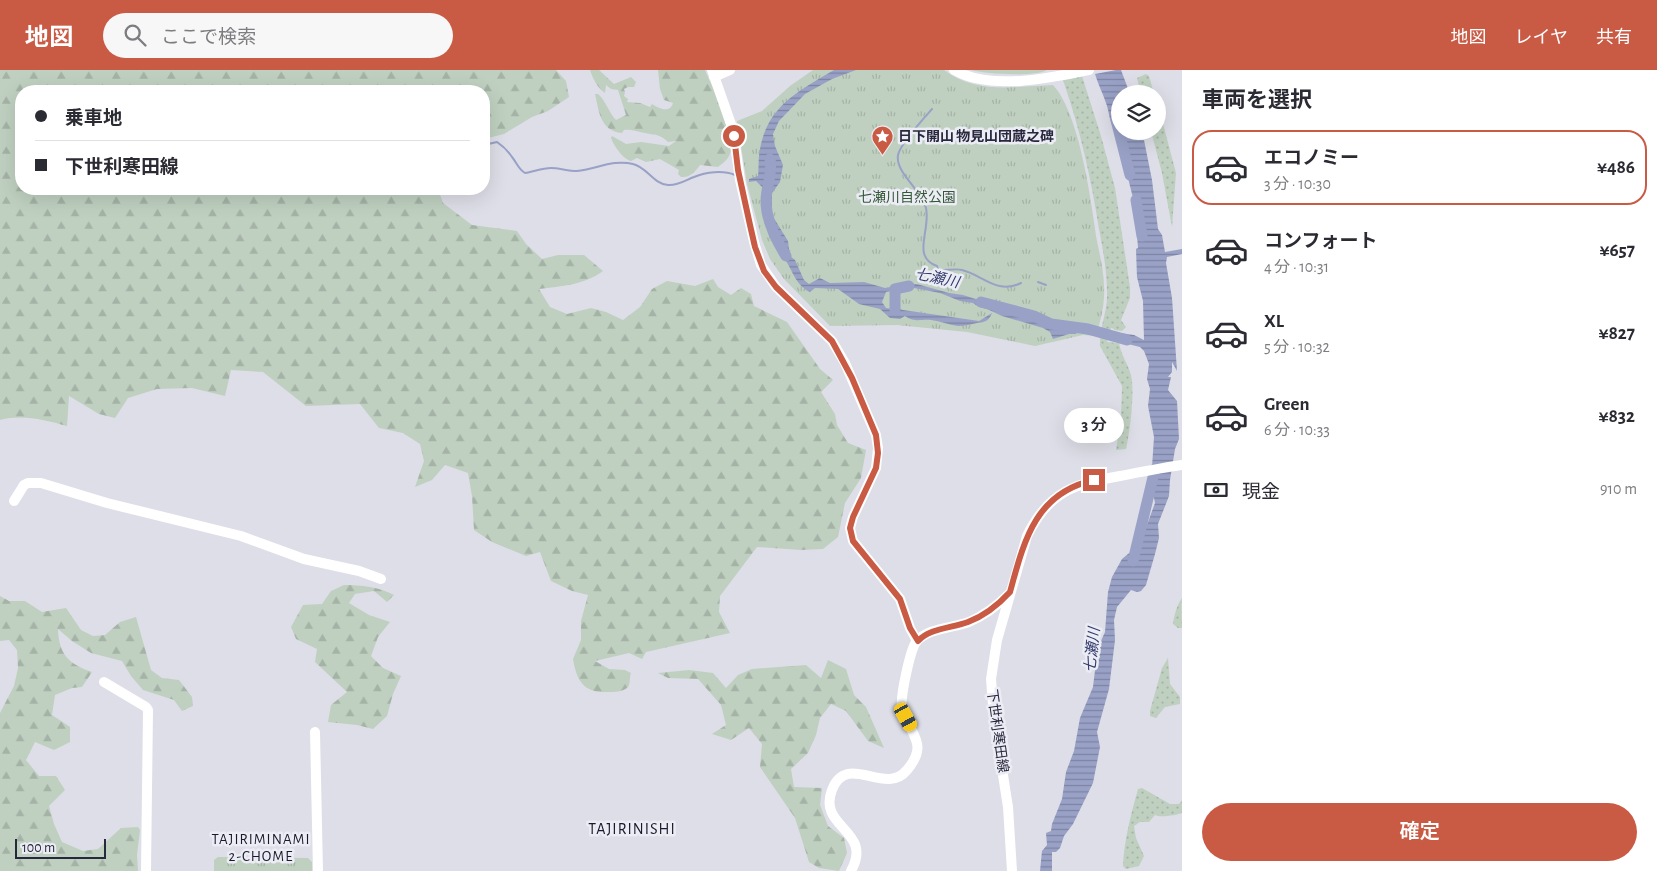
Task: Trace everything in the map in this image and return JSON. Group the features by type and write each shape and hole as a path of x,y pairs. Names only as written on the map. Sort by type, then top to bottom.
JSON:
{"street":[{"path":"730,70 713,74 733,130 741,184 761,265 776,287 832,341 852,378 876,435 878,453 876,468 853,517 850,525 850,534 858,549 900,599 910,628 918,641"},
{"path":"954,70 969,77 988,80 1028,80 1089,70"},
{"name":"下世利寒田線","path":"1012,871 1007,800 991,695 993,662 1010,592 1027,536 1042,512 1055,498 1071,488 1089,482 1182,465"},
{"path":"14,501 24,485 28,483 41,483 123,507 241,536 304,559 354,569 380,579"},
{"path":"851,871 857,858 856,845 833,816 830,804 831,794 837,782 845,776 853,773 862,773 892,780 904,774 914,762 918,751 918,741 904,713 901,701 913,648 928,633 969,622 985,613 1010,592"},
{"path":"985,613 1002,624"},
{"path":"104,682 148,710 146,871"},
{"path":"316,732 318,871"}],"green space":[{"path":"0,70 556,70 566,81 569,97 548,111 532,117 504,134 490,138 490,85 15,85 15,195 440,195 443,203 472,225 517,231 526,244 542,259 558,255 584,255 603,271 580,282 539,289 550,307 567,314 591,308 606,312 623,320 640,307 652,289 667,281 695,286 713,279 718,287 731,295 741,288 751,294 754,306 787,322 820,369 833,380 821,392 835,414 837,425 848,443 866,450 861,478 845,503 838,537 823,549 801,550 757,547 720,596 719,612 730,633 646,652 642,659 629,653 595,661 609,669 625,670 631,673 627,688 615,692 600,692 587,688 583,684 577,674 573,659 581,640 581,621 588,595 572,591 551,581 540,552 526,556 492,542 474,530 472,496 468,473 445,465 432,480 415,487 424,461 420,444 403,433 379,428 360,404 306,406 263,372 231,370 225,396 192,388 157,389 128,398 115,418 99,414 69,396 67,426 26,418 0,420"},
{"path":"590,70 599,70 614,84 631,77 636,82 634,87 624,89 624,96 628,99 627,102 640,103 650,107 652,104 667,109 673,103 664,100 660,89 658,70 705,70 728,125 731,137 729,156 718,167 700,165 687,177 681,177 678,174 679,170 660,159 646,162 637,158 631,161 628,160 617,148 611,138 612,136 626,144 641,142 669,146 676,141 668,142 657,135 632,130 624,130 622,133 609,128 602,119 595,94 601,97 616,120 626,115 618,90 611,89 606,85 605,93 592,77"},
{"name":"七瀬川自然公園","path":"813,70 944,70 957,78 983,86 1053,85 1062,98 1070,116 1083,159 1103,270 1103,305 1096,336 1083,335 1035,346 967,332 897,325 830,326 784,279 770,259 762,240 747,184 737,121 762,111 790,86"},
{"path":"971,70 1047,70 1032,74 998,74"},
{"path":"1146,74 1149,76 1152,85 1139,85 1137,78"},
{"path":"1082,76 1115,188 1130,287 1130,298 1121,320 1126,327 1122,331 1111,328 1107,342 1119,343 1131,375 1132,402 1126,449 1116,450 1121,417 1122,386 1100,346 1107,300 1103,253 1084,154 1063,80"},
{"path":"1166,135 1176,173 1172,227 1162,173 1153,140 1166,140"},
{"path":"344,585 370,587 394,595 387,602 374,591 355,594 349,603 369,615 390,622 378,637 371,656 383,668 401,676 393,694 387,716 373,729 328,722 331,705 347,692 315,662 317,649 296,639 291,627 303,605 322,604 331,591"},
{"path":"0,596 9,601 25,601 42,612 66,608 81,630 93,636 105,635 120,622 136,617 151,670 162,678 179,680 192,697 193,706 182,711 174,700 143,690 131,676 122,661 91,653 58,629 60,646 63,652 71,662 92,672 82,687 72,688 55,695 52,715 70,727 70,742 54,750 35,742 26,760 39,776 56,776 65,790 49,806 62,842 83,851 98,849 121,828 138,827 140,830 137,855 138,871 0,871 0,713 14,686 18,668 17,650 9,640 0,641"},
{"path":"1182,598 1182,628 1178,628 1173,624 1176,610"},
{"path":"1168,658 1170,684 1180,697 1180,704 1165,707 1156,718 1150,716 1150,711 1162,668"},
{"path":"828,660 846,669 854,695 866,707 884,748 868,741 846,711 831,704 820,718 816,735 808,753 791,769 794,787 822,788 820,805 828,826 844,838 847,853 839,871 819,868 809,862 795,818 760,767 762,744 749,728 731,740 712,734 726,725 721,705 698,679 668,678 658,673 689,670 713,673 726,688 738,675 752,669 806,665 821,678"},
{"path":"1142,788 1170,804 1179,804 1182,800 1182,813 1164,816 1155,815 1149,822 1140,822 1134,826 1136,838 1144,856 1139,866 1126,869 1123,866 1128,828 1138,789"},
{"path":"218,857 308,858 312,862 312,871 214,871 214,860"}],"water":[{"path":"834,70 856,70 832,79 805,94 779,121 773,134 775,146 783,165 780,182 772,193 772,215 788,241 790,256 795,260 804,280 809,284 820,278 830,283 864,282 885,288 917,284 963,295 1017,312 1023,316 1033,315 1058,328 1073,329 1079,325 1091,328 1090,335 1077,332 1076,334 1053,339 1050,332 1043,328 1002,316 973,303 960,301 940,293 909,287 886,292 882,302 886,308 894,309 895,297 898,291 898,308 903,310 979,321 992,313 990,318 984,322 961,326 931,320 915,320 905,316 900,319 890,318 880,309 859,304 838,289 815,288 810,292 799,284 786,261 778,253 777,236 772,226 770,229 770,240 765,217 767,192 756,181 749,182 749,179 758,176 759,152 764,134 778,110 797,93"},
{"path":"1121,70 1127,85 1111,85 1111,120 1107,106 1095,74"},
{"path":"1121,140 1144,140 1152,180 1158,229 1162,235 1165,252 1182,249 1182,254 1167,257 1166,263 1172,298 1177,371 1172,362 1172,372 1168,377 1171,377 1168,390 1177,401 1179,439 1175,449 1169,496 1158,524 1159,538 1146,585 1141,591 1131,590 1117,607 1114,620 1115,640 1109,689 1097,732 1100,747 1093,783 1073,824 1064,836 1060,848 1056,852 1052,852 1052,871 1040,871 1042,851 1047,845 1046,833 1051,831 1062,799 1066,772 1074,751 1080,718 1093,687 1096,662 1105,632 1108,592 1112,577 1122,559 1140,544 1155,503 1151,482 1154,437 1148,406 1150,389 1147,379 1149,364 1144,351 1140,347 1112,340 1114,332 1134,335 1144,340 1143,301 1137,277 1136,249 1138,248 1137,235 1140,233 1139,216 1125,166 1125,149"}],"waterway":[{"path":"932,109 908,138 898,155 898,162 904,175 920,195 926,208 927,216 923,249 925,256 929,262 937,266 938,270 956,269 970,272 990,283 1005,287 1021,283"},
{"name":"七瀬川","path":"1121,140 1130,175"},
{"path":"490,144 497,142 503,147 525,173 551,168 577,171 612,163 626,163 642,168 658,182 668,185 678,184 709,173 725,172 735,175"},
{"name":"七瀬川","path":"770,159 771,170 766,196 766,208 772,230 786,256"},
{"name":"七瀬川","path":"1136,200 1142,236"},
{"path":"1038,282 1046,285"},
{"name":"七瀬川","path":"895,310 895,289 909,286"},
{"name":"七瀬川","path":"981,302 1034,316 1051,324 1088,329 1127,340"},
{"name":"七瀬川","path":"1133,561 1155,469"}],"place":[{"name":"日下開山 物見山団蔵之碑","path":"882,155"}],"district":[{"name":"TAJIRINISHI","path":"632,828"},
{"name":"TAJIRIMINAMI 2-CHOME","path":"261,848"}],"route":[{"path":"734,136 738,170 750,225 755,247 764,271 776,287 832,341 845,363 875,432 878,443 876,468 853,517 850,525 850,534 858,549 900,599 910,628 918,641 928,633 976,619 1003,599 1010,592 1027,536 1042,512 1063,493 1078,485 1094,480"}]}
